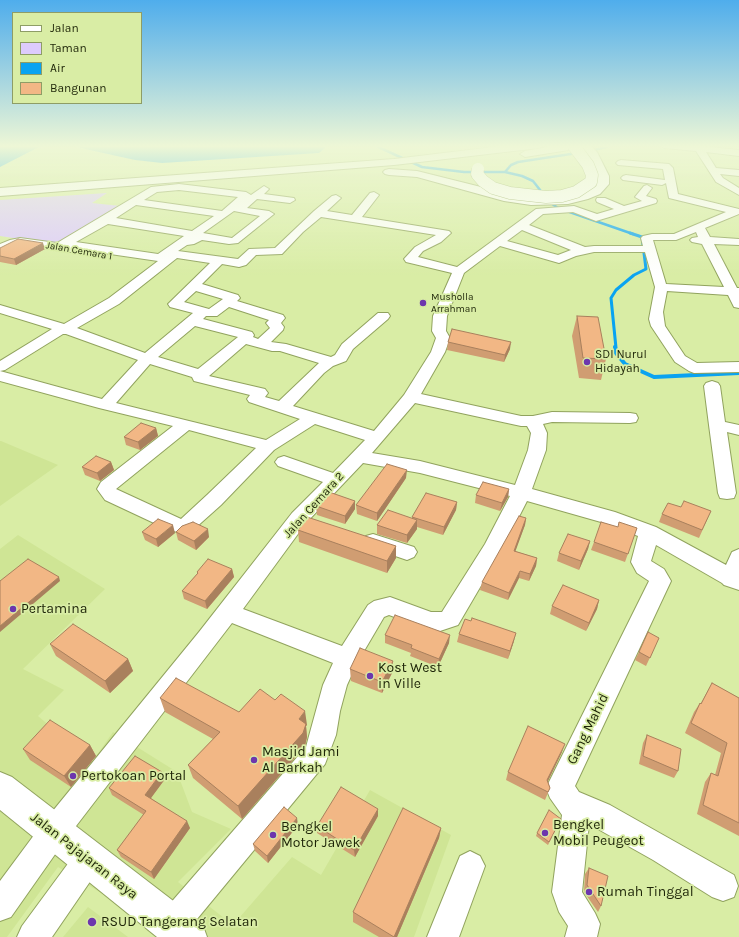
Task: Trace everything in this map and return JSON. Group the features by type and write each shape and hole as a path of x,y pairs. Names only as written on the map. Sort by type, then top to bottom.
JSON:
{"main road":[{"path":"0,192 31,189"},
{"path":"473,189 504,197 531,201 568,200 584,196 598,189"},
{"path":"495,189 510,193 562,196 576,192 581,189"},
{"name":"Jalan Pajajaran Raya","path":"0,789 53,833 180,931"}],"street":[{"path":"62,245 106,220 155,189 158,189"},
{"path":"62,245 156,259 163,258 224,214 246,195 194,189"},
{"path":"601,200 625,210 652,201 640,198 643,189"},
{"path":"672,189 674,196 738,214"},
{"path":"0,367 114,301 197,236 234,241 269,214 238,210 264,190"},
{"path":"355,218 374,195"},
{"path":"255,196 290,200"},
{"path":"175,254 241,263 253,251 278,252 318,212 336,198"},
{"path":"135,202 224,214"},
{"name":"Jalan Cemara 2","path":"0,906 53,833 299,518 377,438 411,397 438,352 443,338 439,331 440,316 460,271 540,211 567,210 596,218 625,210"},
{"path":"318,212 445,233 437,240 419,249 410,259 460,271"},
{"path":"672,238 714,219 738,214"},
{"path":"106,220 195,234"},
{"path":"520,225 584,251"},
{"path":"699,227 737,296"},
{"path":"739,242 647,238 661,287 656,312 658,326 680,359 694,368 739,368"},
{"name":"Jalan Cemara 1","path":"0,249 18,241 62,245 160,265"},
{"path":"497,242 559,259 594,249 650,249"},
{"path":"200,375 247,335 198,317 175,304 220,260"},
{"path":"105,405 148,358 198,317 212,314 233,299 232,297 194,286"},
{"path":"661,287 737,296"},
{"path":"228,302 278,318 273,323 277,327 276,330 261,344"},
{"path":"0,309 200,375 199,378 259,392 260,393 255,399 377,438"},
{"path":"283,407 319,370 331,362 341,358 347,347 382,316"},
{"path":"244,339 272,347 282,347 331,362"},
{"path":"0,376 105,405 186,424 268,446"},
{"path":"712,386 726,493"},
{"path":"411,397 522,421 533,421 552,417 630,418"},
{"path":"186,424 108,486 106,489 108,492 176,526 186,525 214,500 268,446 314,417"},
{"path":"180,931 184,909 316,755 323,735 327,711 335,685 347,658 376,611 382,607 390,606 430,621 440,622 450,619 493,548 522,492 537,450 539,433 533,421"},
{"path":"717,425 739,430"},
{"path":"359,457 420,467 522,492 608,517 649,532 735,581 739,557"},
{"path":"284,462 335,480"},
{"path":"299,518 321,525"},
{"name":"Gang Mahid","path":"581,937 584,924 570,901 567,892 576,812 560,788 562,781 660,580 657,575 644,567 641,562 649,532"},
{"path":"357,536 407,552"},
{"path":"227,612 347,658"},
{"path":"570,802 600,815 663,850 722,886"},
{"path":"33,937 88,860"},
{"path":"443,937 470,866"}],"shaded area":[{"path":"0,441 58,465 0,506"},
{"path":"18,535 105,589 23,669 64,690 38,716 92,762 113,732 177,772 192,812 231,829 178,882 233,925 292,857 321,875 370,790 451,835 414,937 174,937 58,867 7,937 0,937 0,549"},
{"name":"RSUD Tangerang Selatan","path":"88,907 128,937 63,937"}],"green space":[{"path":"107,193 92,203 120,206 54,244 0,236 0,200"}],"building":[{"path":"18,239 43,243 14,259 0,256 0,248"},
{"path":"577,316 598,317 606,359 583,358"},
{"path":"452,329 511,342 505,355 448,342"},
{"path":"141,423 156,428 138,442 124,437"},
{"path":"96,456 111,462 97,473 82,467"},
{"path":"387,464 407,470 377,513 356,505"},
{"path":"483,482 509,489 502,503 476,495"},
{"path":"329,492 355,501 345,516 316,506"},
{"path":"426,493 457,502 444,527 412,517"},
{"path":"684,501 711,511 702,530 662,514 668,503 681,507"},
{"path":"388,510 417,520 407,535 377,525"},
{"path":"519,516 526,518 514,551 537,558 530,574 520,571 509,593 482,582"},
{"path":"307,517 396,546 387,561 298,530"},
{"path":"158,519 173,525 156,539 142,532"},
{"path":"193,522 208,529 194,541 176,532 182,526"},
{"path":"601,522 618,527 619,522 637,528 628,554 594,542"},
{"path":"568,534 590,541 581,561 559,553"},
{"name":"Pertamina","path":"28,559 59,577 0,626 0,581"},
{"path":"208,559 232,569 205,601 182,591"},
{"path":"563,585 599,600 589,623 552,606"},
{"path":"395,615 450,635 439,659 411,648 412,645 385,635"},
{"path":"472,618 516,633 510,651 459,634 465,619 471,621"},
{"path":"73,624 128,659 105,681 50,644"},
{"path":"648,632 659,638 650,658 639,652"},
{"path":"360,648 393,661 382,682 350,669"},
{"path":"176,678 239,712 260,689 275,700 281,694 305,711 299,719 306,724 303,733 238,806 188,765 220,732 160,698"},
{"path":"712,683 739,698 739,823 703,805 711,773 718,776 727,743 691,723 700,703 701,704"},
{"path":"50,720 90,745 64,776 23,749"},
{"path":"528,726 565,744 547,780 550,788 548,792 508,772"},
{"path":"647,735 681,749 678,771 643,756"},
{"path":"135,756 162,772 145,795 187,821 151,872 117,850 146,811 109,788"},
{"path":"341,787 378,809 354,850 317,826"},
{"path":"284,807 297,818 267,856 253,844"},
{"path":"403,808 441,828 394,937 353,912"},
{"path":"549,810 561,819 549,842 537,833"},
{"path":"589,868 608,876 601,906 587,885"}],"waterway":[{"path":"539,189 544,195"},
{"path":"548,201 558,208 633,234"},
{"path":"616,348 611,298 616,290 634,275 646,269 642,237 633,234"},
{"path":"615,347 616,353 625,364 654,377 739,373"}],"place":[{"name":"Musholla Arrahman","path":"423,303"},
{"name":"SDI Nurul Hidayah","path":"587,362"},
{"name":"Pertamina","path":"13,609"},
{"name":"Kost West in Ville","path":"370,676"},
{"name":"Masjid Jami Al Barkah","path":"254,760"},
{"name":"Pertokoan Portal","path":"73,776"},
{"name":"Bengkel Mobil Peugeot","path":"545,833"},
{"name":"Bengkel Motor Jawek","path":"273,835"},
{"name":"Rumah Tinggal","path":"589,892"},
{"name":"RSUD Tangerang Selatan","path":"92,922"}]}
